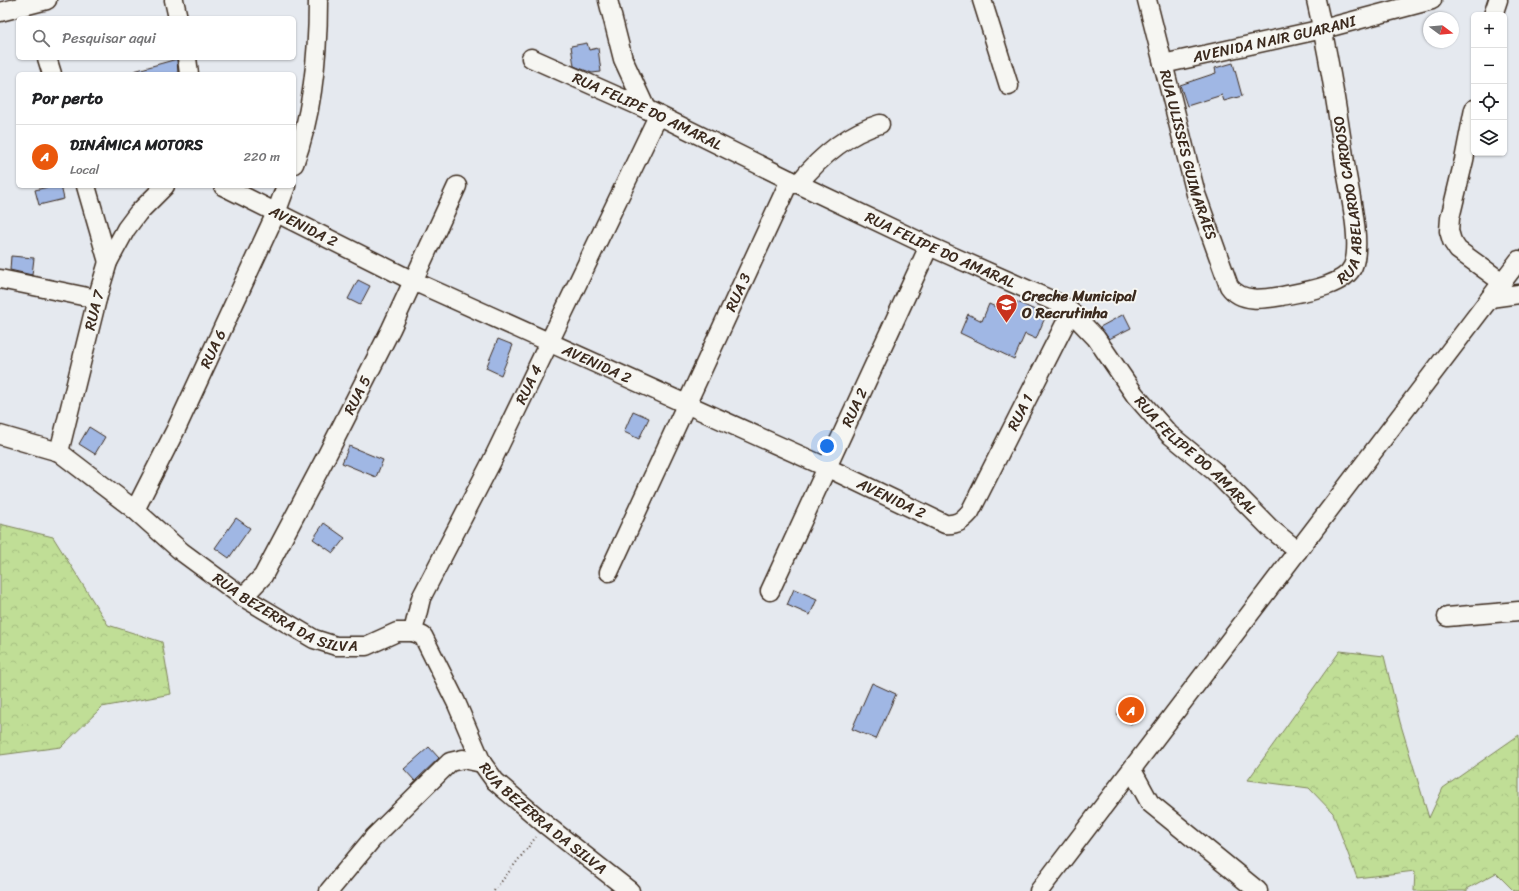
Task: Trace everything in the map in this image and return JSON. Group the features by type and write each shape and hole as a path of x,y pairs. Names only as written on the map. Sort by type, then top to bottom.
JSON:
{"street":[{"path":"174,0 178,16"},
{"path":"296,158 308,109 315,65 318,0"},
{"path":"608,0 623,59 652,112"},
{"path":"982,0 1009,86"},
{"name":"RUA ULISSES GUIMARÃES","path":"1147,0 1196,194 1229,286 1233,292 1246,298"},
{"name":"RUA ABELARDO CARDOSO","path":"1246,298 1269,298 1316,288 1339,280 1352,267 1356,255 1355,228 1334,87 1316,0"},
{"name":"AVENIDA NAIR GUARANI","path":"1163,64 1323,29 1432,0"},
{"path":"1494,12 1498,0"},
{"path":"0,12 36,5"},
{"name":"RUA FELIPE DO AMARAL","path":"531,58 652,112 929,246 1044,296 1071,312 1096,338 1135,395 1169,434 1214,471 1270,528 1298,551"},
{"path":"48,60 51,72"},
{"path":"187,60 190,72"},
{"name":"RUA 4","path":"418,634 421,598 492,461 550,342 652,112"},
{"path":"1472,120 1450,218 1449,231 1452,242 1458,250 1502,282"},
{"name":"RUA 3","path":"608,572 685,404 794,182 827,153 846,139 880,124"},
{"name":"RUA 5","path":"243,597 263,576 328,453 413,281 457,186"},
{"path":"87,188 108,262"},
{"name":"RUA 7","path":"59,452 97,299 108,262 126,229 138,213 163,188"},
{"name":"AVENIDA 2","path":"227,188 413,281 826,467 945,524 954,525 960,522 970,512"},
{"name":"RUA 6","path":"135,510 177,427 276,213 285,188"},
{"name":"RUA 2","path":"770,591 929,246"},
{"path":"1039,891 1519,260"},
{"path":"0,279 97,299"},
{"path":"1490,298 1519,294"},
{"name":"RUA 1","path":"970,512 1071,312"},
{"name":"RUA BEZERRA DA SILVA","path":"0,435 59,452 135,510 182,552 243,597 314,639 336,646 366,646 397,632 418,634 456,702 482,763 495,781 510,796 630,891"},
{"path":"1447,617 1519,611"},
{"path":"329,891 374,837 450,762 463,759 482,763"},
{"path":"1132,770 1150,803 1258,891"}],"path":[{"path":"494,891 546,825"}],"green space":[{"path":"0,524 53,537 108,625 162,642 171,694 102,707 61,747 0,755"},
{"path":"1340,651 1384,656 1400,722 1429,818 1443,788 1519,735 1519,891 1514,891 1496,873 1467,889 1467,891 1414,891 1415,871 1357,878 1333,813 1309,788 1248,780"}],"building":[{"path":"587,43 589,50 598,48 601,72 592,73 574,66 571,46"},
{"path":"173,60 177,60 178,72 134,71"},
{"path":"1233,63 1242,96 1224,101 1222,95 1187,106 1180,85 1216,73 1215,68"},
{"path":"44,188 61,188 64,199 39,205 35,190"},
{"path":"11,256 34,258 32,275 10,270"},
{"path":"358,280 370,286 360,305 348,299"},
{"name":"Creche Municipal O Recrutinha","path":"1015,301 1046,315 1036,339 1025,334 1014,359 960,333 968,314 982,321 989,304 1009,313"},
{"path":"1124,314 1131,328 1109,339 1100,327"},
{"path":"498,339 513,345 501,375 486,368"},
{"path":"633,411 649,418 639,439 624,432"},
{"path":"89,427 105,437 95,454 79,444"},
{"path":"349,446 383,460 376,477 342,463"},
{"path":"236,518 250,528 229,558 215,548"},
{"path":"324,523 345,538 333,553 313,539"},
{"path":"794,589 817,599 810,615 787,605"},
{"path":"872,683 896,694 876,739 852,729"},
{"path":"1130,695 1146,707 1131,724 1117,714"},
{"path":"429,747 439,758 415,781 404,769"}],"place":[{"name":"Creche Municipal O Recrutinha","path":"1007,324"},
{"name":"DINÂMICA MOTORS","path":"1131,710"}]}
